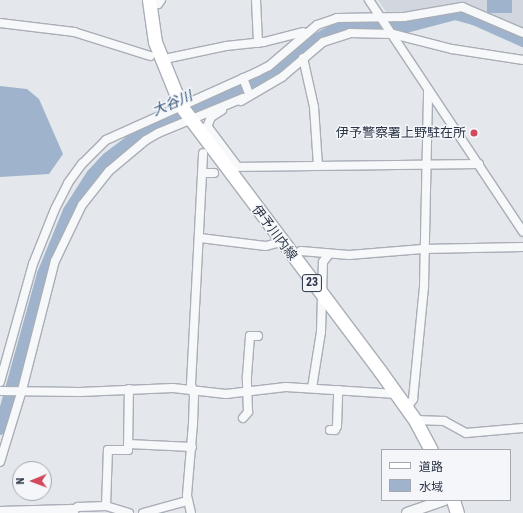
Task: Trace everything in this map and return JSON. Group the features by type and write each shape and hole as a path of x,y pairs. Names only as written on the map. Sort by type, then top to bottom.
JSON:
{"main road":[{"name":"伊予川内線","path":"153,2 161,63 186,114 415,420 430,449"},
{"path":"453,501 457,513"}],"street":[{"path":"256,0 258,43"},
{"path":"369,0 392,32 428,90 479,164 523,232"},
{"path":"169,58 226,46 258,43 312,29 337,18 382,19 462,7 523,33"},
{"path":"0,24 74,32 150,56"},
{"path":"0,462 21,390 55,261 82,205 109,171 146,140 186,114 269,66 312,29"},
{"path":"0,382 2,370 33,264 68,183 82,164 106,140 186,114 211,110 247,94 282,77 324,42 342,35 358,32 392,32 452,49 523,60"},
{"path":"303,58 314,107 318,165"},
{"path":"243,80 247,94"},
{"path":"406,408 413,399 424,286 423,249 428,90"},
{"path":"247,94 238,104 215,113 207,128 235,166 479,164"},
{"path":"191,513 187,501 192,447 193,391 191,384 200,238 203,153"},
{"path":"202,173 214,173"},
{"path":"200,238 266,246 281,242"},
{"path":"292,256 302,251 349,255 423,249 523,248"},
{"path":"312,388 321,332 320,293 323,262 329,254"},
{"path":"243,418 248,412 247,393 250,336 258,336"},
{"path":"0,391 129,390 173,388 226,394 247,393 286,387 396,394"},
{"path":"106,506 108,450 128,450 129,390"},
{"path":"330,430 335,430 337,426 338,390"},
{"path":"415,420 444,421 466,433 523,428"},
{"path":"128,444 192,447"},
{"path":"143,513 187,501"},
{"path":"407,513 441,501"},
{"path":"0,511 74,512 78,507 106,506 129,513"}],"shaded area":[{"path":"378,0 523,0 523,31 462,6 387,13"}],"water":[{"path":"487,0 512,0 512,13 487,13"},
{"path":"0,86 27,89 39,99 63,154 49,174 0,177"}],"waterway":[{"name":"大谷川","path":"0,429 43,274 69,211 92,175 108,158 133,139 152,128 263,80 278,71 305,46 334,30 350,27 406,27 455,14 474,19 523,41"}],"place":[{"name":"伊予警察署上野駐在所","path":"474,133"}]}
